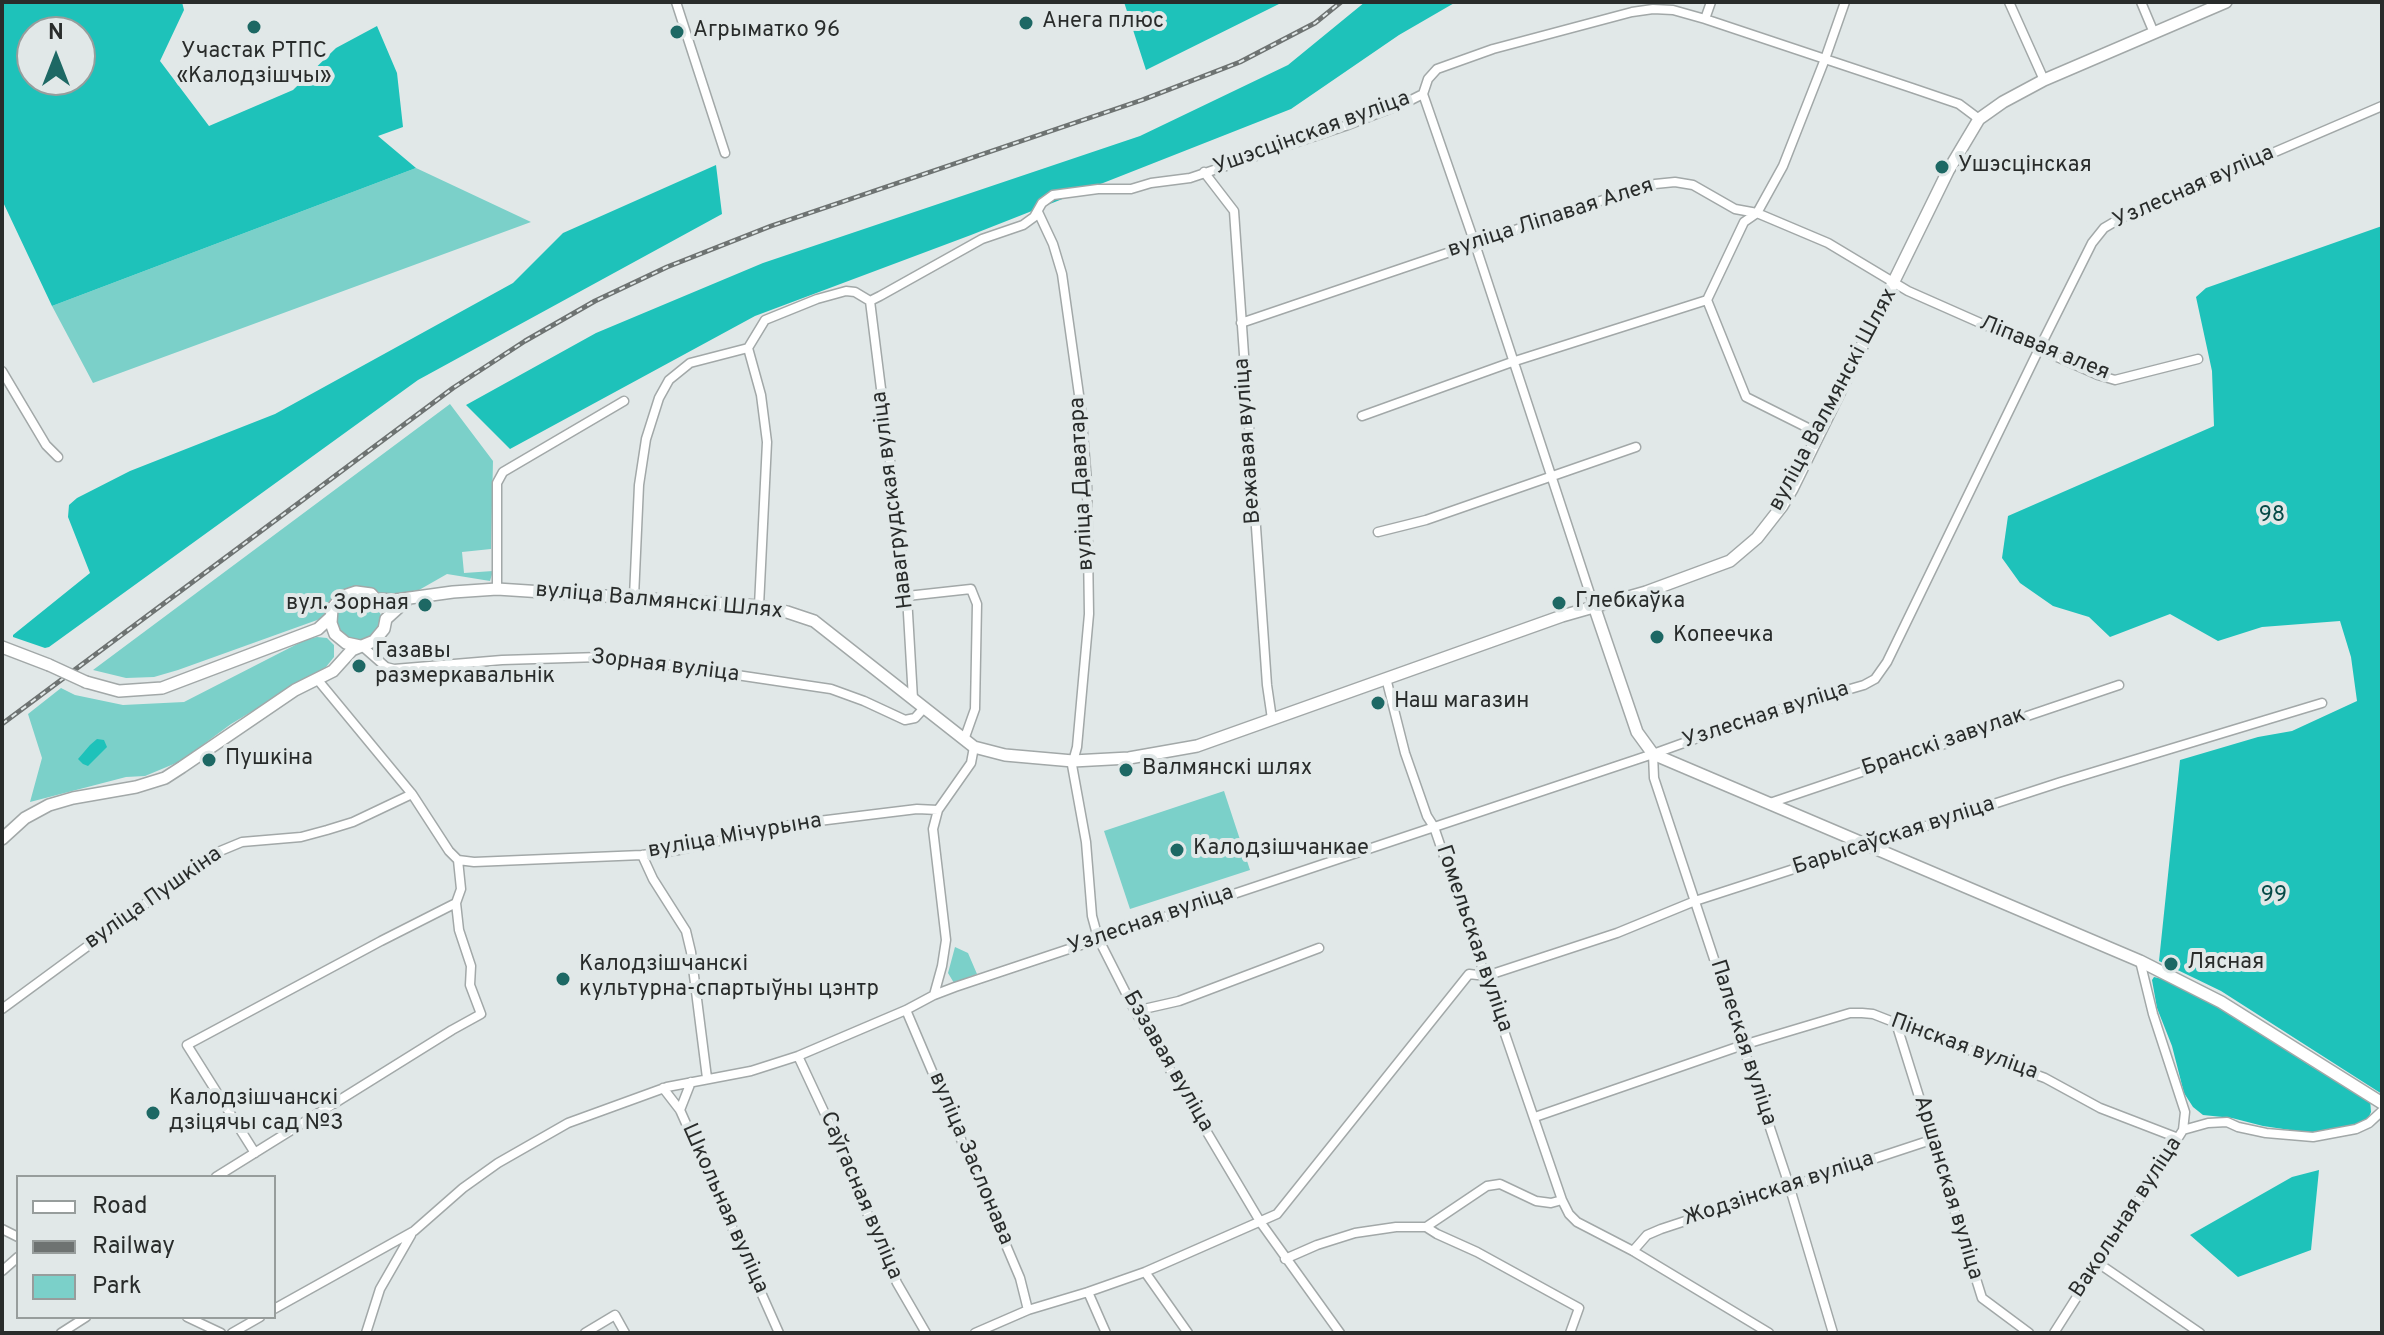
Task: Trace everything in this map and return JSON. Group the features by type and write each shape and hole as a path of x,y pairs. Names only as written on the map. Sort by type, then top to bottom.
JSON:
{"main road":[{"name":"вуліца Валмянскі Шлях","path":"377,599 497,589 759,606 814,621 969,744 1005,755 1073,761 1129,758 1197,746 1730,561 1757,538 1782,506 1896,282 1948,171 1979,119 2044,80 2226,2"},
{"path":"2,647 86,682 119,691 162,688 318,629 331,617 336,603 348,593 363,592 377,599 386,619 378,637 342,659 333,671 295,690 165,778 49,805 25,818 2,839"},
{"path":"386,619 409,598"},
{"path":"1594,606 1637,732 1653,754 2140,961 2231,1008 2382,1103"},
{"path":"331,617 342,659"},
{"path":"318,629 328,630 346,643 361,646"}],"street":[{"path":"676,2 725,153"},
{"path":"1705,19 1711,2"},
{"path":"1362,416 1512,362 1707,300 1744,222 1757,213 1783,166 1845,2"},
{"path":"2009,2 2044,80"},
{"path":"2141,2 2154,33"},
{"name":"Ушэсцінская вуліца","path":"870,301 982,239 1031,221 1047,198 1062,193 1131,189 1190,178 1385,111 1423,94 1428,79 1437,69 1493,49 1653,9 1673,10 1705,19 1959,104 1979,119"},
{"path":"1423,94 1594,606"},
{"name":"Узлесная вуліца","path":"934,995 1875,679 1887,662 2092,243 2104,228 2382,106"},
{"name":"Вежавая вуліца","path":"1204,172 1234,211 1267,685 1272,719"},
{"name":"вуліца Ліпавая Алея","path":"1241,323 1612,197 1666,182 1693,185 1735,209 1757,213 1828,243 1896,282"},
{"name":"вуліца Даватара","path":"1038,212 1053,244 1062,274 1081,409 1087,482 1089,614 1077,747 1073,761"},
{"name":"Ліпавая алея","path":"1896,282 1908,291 2115,380 2198,359"},
{"path":"634,597 639,485 646,439 659,398 669,380 690,363 748,348 765,320 817,299 840,292 855,292 870,301"},
{"path":"1707,300 1746,397 1820,434"},
{"name":"Навагрудская вуліца","path":"870,301 907,596 913,699"},
{"path":"748,348 761,395 767,442 759,606"},
{"path":"2,371 46,445 58,457"},
{"path":"497,589 497,483 503,472 624,401"},
{"path":"1378,532 1426,520 1636,447"},
{"path":"276,1308 414,1231 463,1188 498,1163 568,1123 663,1088 751,1071 798,1056 934,995 946,940 933,829 938,810 971,763 969,744 975,709 977,604 971,589 907,596"},
{"path":"378,637 379,660"},
{"path":"361,646 379,660"},
{"name":"Зорная вуліца","path":"379,660 386,667 394,669 502,660 584,656 615,658 831,689 905,720 915,718 924,708"},
{"name":"Гомельская вуліца","path":"1386,678 1405,753 1427,816 1434,827 1562,1200"},
{"path":"219,1175 481,1014 470,985 471,966 459,930 456,903 461,889 458,860 412,794 317,679"},
{"name":"Бранскі завулак","path":"1770,803 2119,685"},
{"name":"Барысаўская вуліца","path":"1469,974 1486,976 1617,933 1695,901 2061,782 2322,703"},
{"name":"Палеская вуліца","path":"1653,754 1654,778 1789,1185 1833,1333"},
{"name":"Бэзавая вуліца","path":"1073,761 1086,842 1092,916 1098,938 1135,1011 1261,1223 1340,1333"},
{"name":"вуліца Пушкіна","path":"2,1009 213,854 242,842 301,837 327,830 363,818 412,794"},
{"name":"вуліца Мічурына","path":"458,860 474,862 642,855 679,850 794,824 917,809 938,810"},
{"path":"642,855 653,879 686,931 707,1078"},
{"path":"255,1153 187,1045 456,903"},
{"path":"1135,1011 1179,1001 1319,948"},
{"path":"975,1333 1028,1310 1145,1272 1277,1214 1480,958"},
{"name":"Вакольная вуліца","path":"2054,1333 2180,1134 2185,1112 2153,1014 2140,961"},
{"name":"вуліца Заслонава","path":"906,1010 1020,1278 1028,1310"},
{"name":"Пінская вуліца","path":"1535,1117 1743,1045 1850,1013 1873,1014 2045,1078 2100,1108 2180,1134"},
{"name":"Аршанская вуліца","path":"1896,1023 1982,1298 2029,1333"},
{"name":"Саўгасная вуліца","path":"798,1056 897,1283 926,1333"},
{"path":"680,1110 691,1082"},
{"name":"Школьная вуліца","path":"663,1088 680,1110 779,1333"},
{"path":"2180,1134 2208,1123 2227,1122 2266,1133 2313,1137 2356,1129 2369,1123 2382,1111"},
{"name":"Жодзінская вуліца","path":"1633,1251 1647,1235 1661,1229 1931,1140"},
{"path":"1426,1227 1487,1186 1500,1184 1536,1201 1551,1203 1562,1200 1577,1222 1633,1251 1769,1333"},
{"path":"1285,1259 1355,1233 1396,1227 1426,1227 1579,1308 1570,1333"},
{"path":"366,1333 380,1289 414,1231"},
{"path":"2098,1263 2200,1333"},
{"path":"1145,1272 1188,1333"},
{"path":"1088,1292 1106,1333"},
{"path":"585,1333 615,1315 625,1333"},
{"path":"61,1333 83,1319"},
{"path":"191,1319 217,1332"},
{"path":"232,1333 256,1319"}],"green space":[{"path":"2,2 182,2 184,10 160,61 209,126 293,90 336,48 377,26 397,73 403,127 378,136 416,168 52,306 2,200"},
{"path":"1124,2 1283,2 1146,70"},
{"path":"1365,2 1456,2 1399,35 1291,109 755,316 510,449 466,405 596,333 763,263 1140,136 1288,65"},
{"path":"716,165 722,214 418,380 49,647 13,637 90,573 68,517 69,505 77,498 130,471 275,414 513,283 563,233"},
{"path":"416,168 531,222 93,383 52,306"},
{"name":"98","path":"2382,226 2382,1094 2221,991 2159,961 2180,760 2258,737 2292,731 2357,701 2351,657 2340,621 2262,627 2218,641 2170,614 2110,637 2089,617 2053,606 2020,583 2002,558 2008,516 2214,426 2212,371 2196,297 2206,288"},
{"path":"450,404 493,461 491,549 462,552 464,573 493,571 490,581 447,574 419,590 385,596 358,587 350,588 341,592 320,619 178,670 154,677 126,678 93,670"},
{"path":"359,597 374,604 381,619 374,634 359,641 344,634 337,619 344,604"},
{"path":"327,638 334,645 334,657 326,667 231,724 181,761 145,776 126,777 30,802 42,758 28,714 61,688 75,695 123,705 184,702 305,640"},
{"path":"97,739 104,740 107,747 88,766 83,764 78,759"},
{"name":"Калодзішчанкае","path":"1224,791 1250,870 1130,909 1104,831"},
{"path":"955,947 968,953 977,974 954,983 948,973"},
{"path":"2154,977 2170,981 2215,1004 2309,1065 2370,1099 2371,1112 2367,1121 2310,1133 2203,1115 2184,1093 2172,1046 2157,1008"},
{"path":"2319,1170 2311,1250 2238,1277 2190,1235 2292,1177"}],"railway":[{"path":"2,724 453,388 525,341 595,301 667,267 771,226 1142,100 1240,62 1315,23 1341,2"}],"place":[{"name":"Анега плюс","path":"1026,23"},
{"name":"Участак РТПС «Калодзішчы»","path":"254,27"},
{"name":"Агрыматко 96","path":"677,32"},
{"name":"Ушэсцінская","path":"1942,167"},
{"name":"Глебкаўка","path":"1559,603"},
{"name":"вул. Зорная","path":"425,605"},
{"name":"Копеечка","path":"1657,637"},
{"name":"Газавы размеркавальнік","path":"359,666"},
{"name":"Наш магазин","path":"1378,703"},
{"name":"Пушкіна","path":"209,760"},
{"name":"Валмянскі шлях","path":"1126,770"},
{"name":"Калодзішчанкае","path":"1177,850"},
{"name":"Лясная","path":"2171,964"},
{"name":"Калодзішчанскі культурна-спартыўны цэнтр","path":"563,979"},
{"name":"Калодзішчанскі дзіцячы сад №3","path":"153,1113"}],"park label":[{"name":"99","path":"2274,897"}]}
